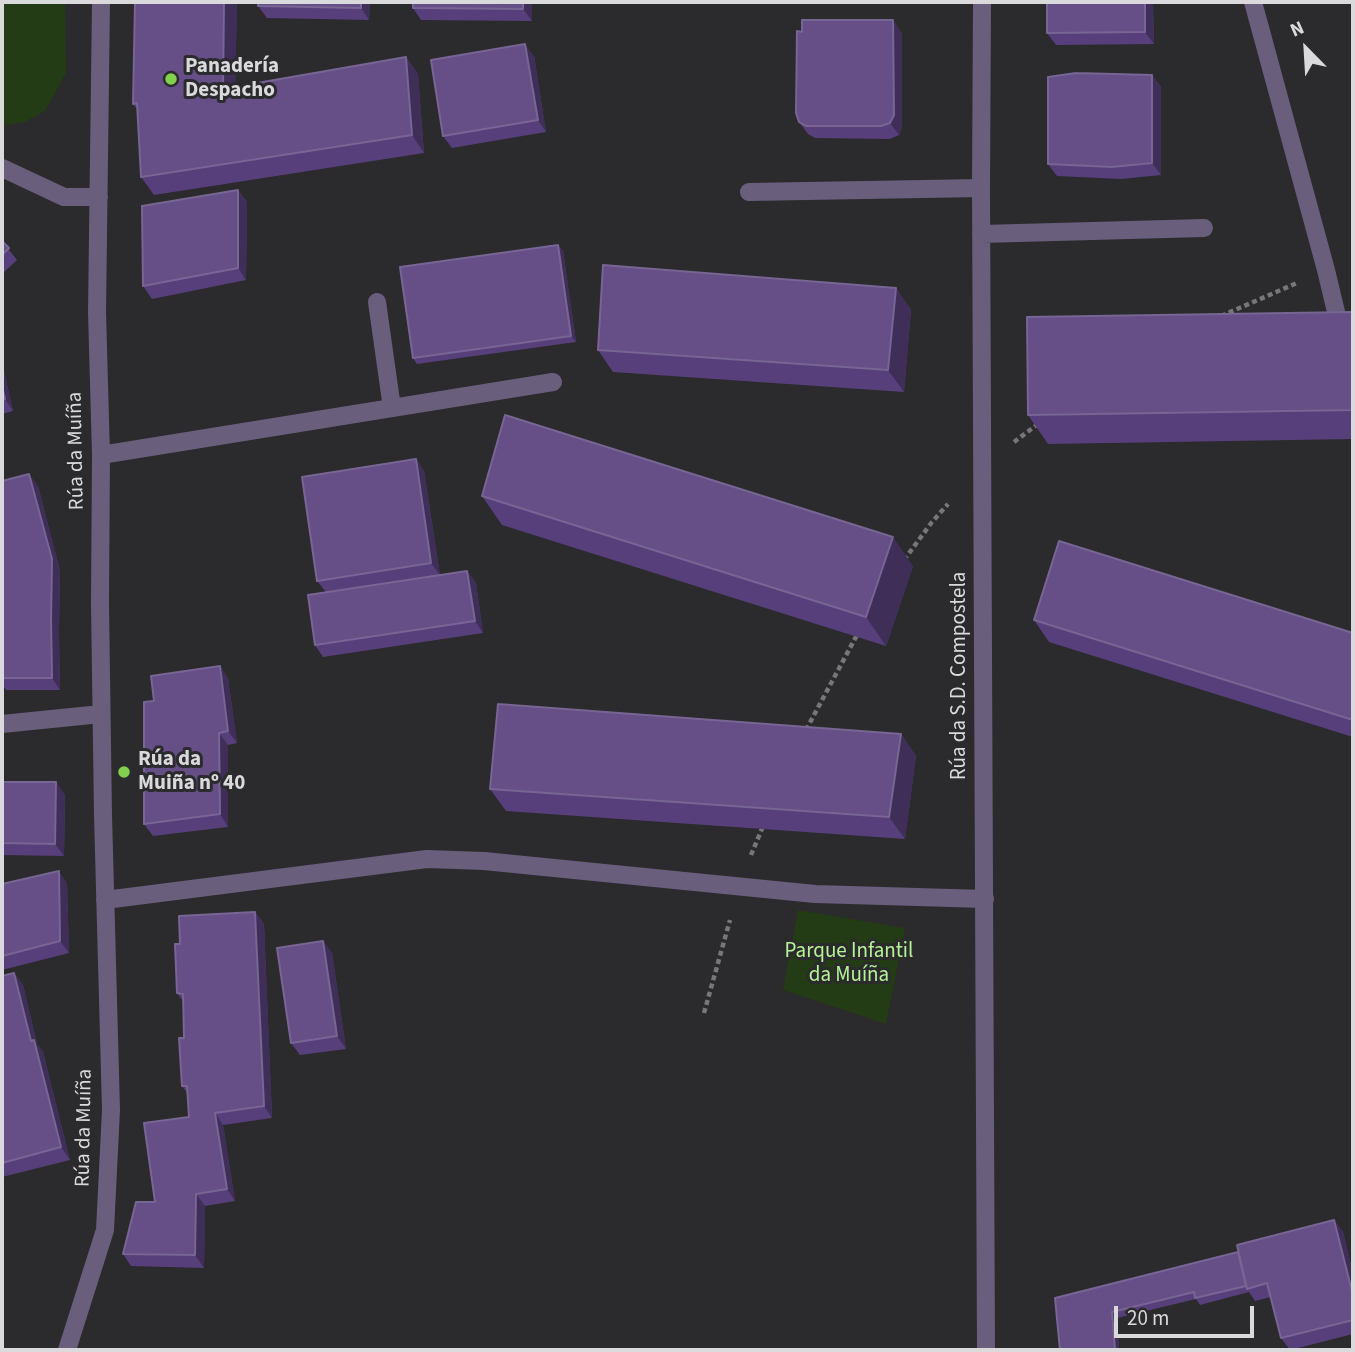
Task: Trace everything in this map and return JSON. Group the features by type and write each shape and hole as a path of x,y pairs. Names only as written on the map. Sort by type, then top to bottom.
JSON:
{"street":[{"name":"Rúa da Muíña","path":"67,1350 105,1230 111,1110 105,900 97,312 101,2"},
{"name":"Rúa da S.D. Compostela","path":"982,2 986,1350"},
{"path":"1253,2 1326,270 1345,352"},
{"path":"2,168 64,197 99,197"},
{"path":"749,192 981,188"},
{"path":"981,234 1204,228"},
{"path":"377,302 392,408"},
{"path":"101,455 553,382"},
{"path":"2,724 102,714"},
{"path":"105,900 427,859 484,861 816,894 985,899"}],"path":[{"path":"1218,317 1326,270"},
{"path":"1004,449 1042,421"},
{"path":"902,564 932,522 956,496"},
{"path":"804,733 862,626"},
{"path":"704,1013 739,887 766,819"}],"green space":[{"path":"2,2 65,2 66,73 45,111 25,122 4,125 2,124"},
{"name":"Parque Infantil da Muíña","path":"798,910 905,928 886,1024 783,990"}],"building":[{"path":"135,2 224,2 223,89 406,57 412,135 141,177 137,103 133,104"},
{"path":"258,2 361,2 361,8 258,6"},
{"path":"413,2 523,2 523,9 413,8"},
{"path":"1047,2 1145,2 1145,32 1047,33"},
{"path":"802,20 893,20 894,115 890,123 881,126 806,126 799,122 796,113 797,31 802,32"},
{"path":"525,44 538,120 443,136 431,60"},
{"path":"1076,73 1152,75 1152,163 1112,167 1048,164 1048,77"},
{"path":"238,190 238,268 143,286 142,206"},
{"path":"2,241 9,248 2,255"},
{"path":"558,245 571,336 413,358 400,267"},
{"path":"603,265 896,288 888,370 598,350"},
{"path":"1353,312 1353,410 1028,415 1027,317"},
{"path":"505,415 893,537 866,617 482,496"},
{"path":"416,459 431,563 317,581 302,477"},
{"path":"29,474 52,559 52,678 2,678 2,481"},
{"path":"1059,541 1353,633 1353,720 1034,620"},
{"path":"467,571 475,621 315,645 308,595"},
{"path":"220,666 228,731 219,733 220,814 144,824 144,702 154,701 151,676"},
{"path":"498,704 901,734 889,817 490,789"},
{"path":"2,782 56,782 55,844 2,843"},
{"path":"59,871 60,941 2,956 2,884"},
{"path":"255,912 264,1106 215,1113 227,1189 196,1194 195,1255 123,1254 136,1202 155,1202 144,1123 189,1117 187,1086 182,1086 179,1038 184,1038 183,994 177,993 175,944 180,944 179,916"},
{"path":"323,941 337,1036 291,1043 277,948"},
{"path":"14,973 61,1147 2,1163 2,976"},
{"path":"1334,1220 1353,1295 1353,1320 1281,1338 1267,1283 1247,1289 1237,1245"},
{"path":"1238,1252 1246,1286 1195,1298 1194,1292 1112,1312 1115,1350 1060,1350 1055,1298"}],"place":[{"name":"Panadería Despacho","path":"171,79"},
{"name":"Rúa da Muiña nº 40","path":"124,772"}]}
